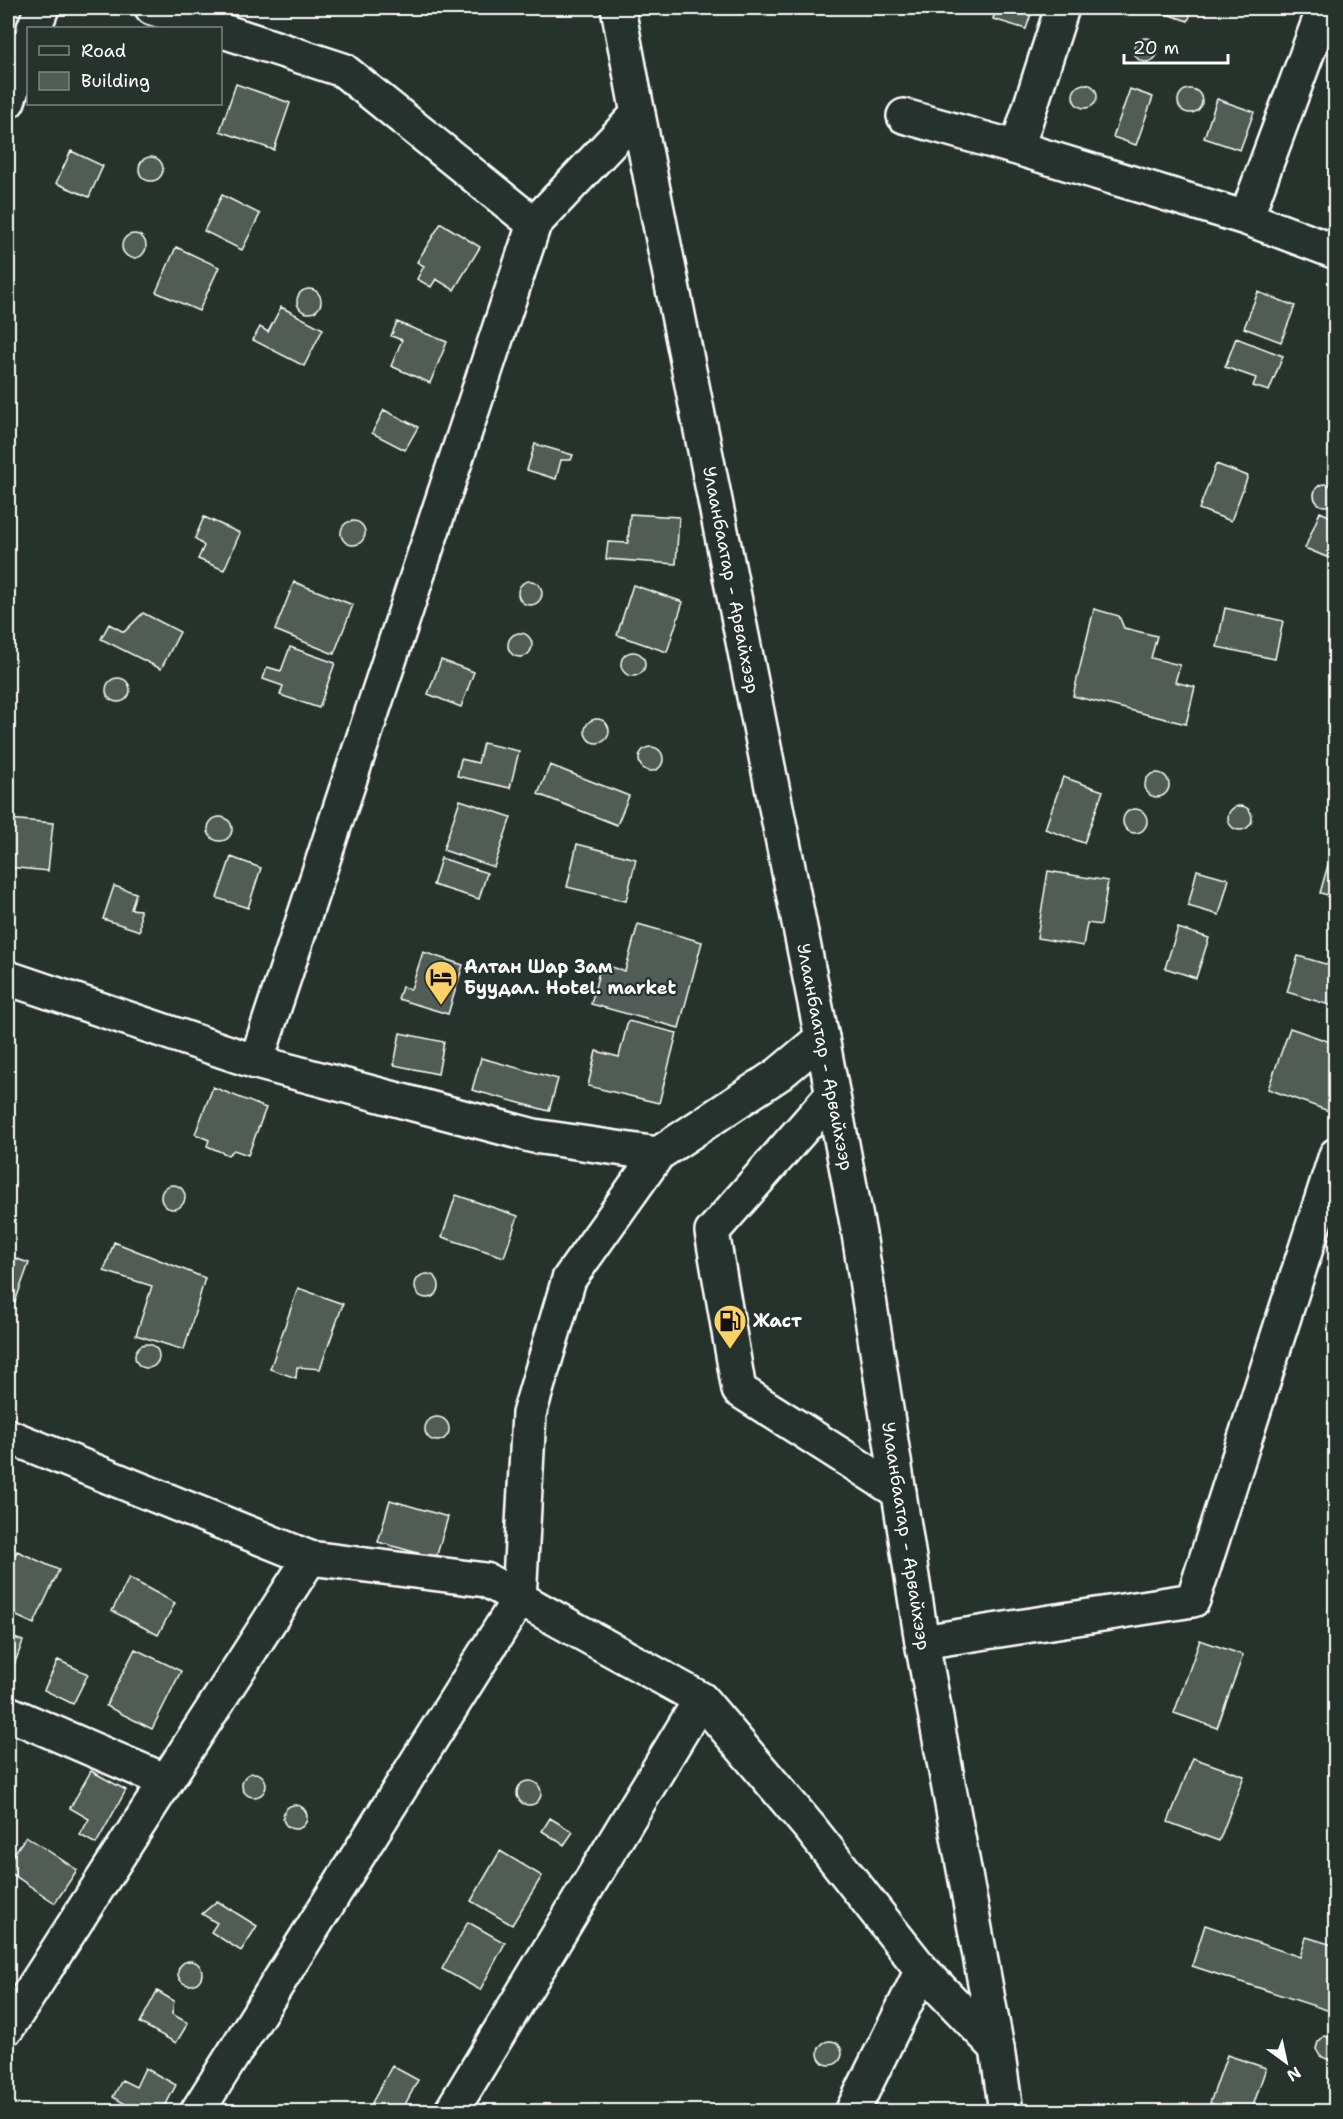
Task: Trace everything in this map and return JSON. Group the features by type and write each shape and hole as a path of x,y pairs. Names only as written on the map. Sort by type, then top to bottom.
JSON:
{"main road":[{"path":"34,27 42,8"},
{"path":"152,8 213,27"},
{"name":"Улаанбаатар - Арвайхээр","path":"618,8 860,1234 922,1642 997,2048 1006,2112"},
{"path":"1017,148 1062,8"},
{"path":"1246,218 1324,8"},
{"path":"222,31 343,70 534,224"},
{"path":"8,101 27,46"},
{"path":"256,1062 534,224 638,114"},
{"path":"904,116 1246,218 1335,252"},
{"path":"8,978 256,1062 534,1136 657,1154"},
{"path":"197,2112 519,1599 529,1414 569,1279 657,1154 779,1074 822,1038"},
{"path":"832,1095 712,1232 713,1243 739,1390 899,1492"},
{"path":"922,1642 1193,1600 1335,1155"},
{"path":"8,1436 310,1558 486,1580 701,1699 811,1829 922,1970 997,2048"},
{"path":"8,2027 310,1558"},
{"path":"451,2112 701,1699"},
{"path":"8,1713 166,1781"},
{"path":"852,2112 922,1970"}],"building":[{"path":"996,8 1033,8 1026,29 993,19"},
{"path":"1148,8 1193,8 1188,21"},
{"path":"1146,38 1154,42 1158,50 1154,58 1146,62 1138,58 1134,50 1138,42"},
{"path":"236,84 290,103 274,150 220,131"},
{"path":"1085,84 1093,88 1097,96 1093,104 1085,108 1077,104 1073,96 1077,88"},
{"path":"1130,89 1153,97 1136,145 1113,137"},
{"path":"1190,89 1198,93 1202,101 1198,109 1190,113 1182,109 1178,101 1182,93"},
{"path":"1217,99 1254,112 1240,150 1204,138"},
{"path":"71,151 103,166 89,197 56,183"},
{"path":"151,157 159,161 163,169 159,177 151,181 143,177 139,169 143,161"},
{"path":"222,195 260,214 242,250 204,231"},
{"path":"441,223 480,247 454,290 436,279 431,287 417,279 424,266 417,262"},
{"path":"134,234 142,238 146,246 142,254 134,258 126,254 122,246 126,238"},
{"path":"176,247 219,267 199,311 156,292"},
{"path":"309,289 317,293 321,301 317,309 309,313 301,309 297,301 301,293"},
{"path":"1258,292 1295,306 1281,342 1244,328"},
{"path":"281,307 323,329 304,366 253,340 260,327 268,332"},
{"path":"397,322 447,342 430,383 391,366 402,340 391,336"},
{"path":"1236,338 1283,356 1269,391 1253,386 1256,378 1225,367"},
{"path":"384,410 418,427 405,450 372,433"},
{"path":"535,444 573,455 571,460 561,460 556,479 527,470"},
{"path":"1216,464 1248,476 1231,521 1199,509"},
{"path":"1321,484 1329,484 1336,491 1336,499 1329,506 1321,506 1314,499 1314,491"},
{"path":"1320,512 1336,519 1336,561 1305,548"},
{"path":"630,514 679,517 676,564 606,559 608,542 628,543"},
{"path":"204,517 240,533 224,570 198,559 204,546 195,538"},
{"path":"353,521 361,525 365,533 361,541 353,545 345,541 341,533 345,525"},
{"path":"530,581 538,585 542,593 538,601 530,605 522,601 518,593 522,585"},
{"path":"294,582 353,605 334,654 275,630"},
{"path":"633,585 683,602 667,652 617,635"},
{"path":"1225,608 1283,621 1275,659 1217,647"},
{"path":"1094,609 1119,616 1124,628 1157,636 1151,658 1180,665 1175,682 1195,687 1186,724 1073,696"},
{"path":"143,613 180,632 161,669 101,639 109,624 124,632"},
{"path":"520,633 528,637 532,645 528,653 520,657 512,653 508,645 512,637"},
{"path":"290,647 335,663 319,708 280,695 283,686 263,679 267,667 281,671"},
{"path":"633,652 641,656 645,664 641,672 633,676 625,672 621,664 625,656"},
{"path":"441,660 474,672 461,707 428,694"},
{"path":"118,678 126,682 130,690 126,698 118,702 110,698 106,690 110,682"},
{"path":"597,719 605,723 609,731 605,739 597,743 589,739 585,731 589,723"},
{"path":"483,743 519,751 510,788 457,776 461,759 478,763"},
{"path":"651,747 659,751 663,759 659,767 651,771 643,767 639,759 643,751"},
{"path":"550,765 629,796 617,825 538,794"},
{"path":"1157,773 1165,777 1169,785 1165,793 1157,797 1149,793 1145,785 1149,777"},
{"path":"1063,777 1103,791 1084,843 1045,829"},
{"path":"460,800 511,817 494,867 443,850"},
{"path":"1240,806 1248,810 1252,818 1248,826 1240,830 1232,826 1228,818 1232,810"},
{"path":"1135,809 1143,813 1147,821 1143,829 1135,833 1127,829 1123,821 1127,813"},
{"path":"220,817 228,821 232,829 228,837 220,841 212,837 208,829 212,821"},
{"path":"8,819 53,823 48,871 8,867"},
{"path":"577,844 636,859 626,901 567,887"},
{"path":"1332,851 1336,852 1336,897 1320,893"},
{"path":"231,857 261,868 248,908 217,898"},
{"path":"441,858 487,873 479,899 433,885"},
{"path":"1197,870 1229,879 1219,915 1188,906"},
{"path":"1048,871 1108,881 1101,925 1087,923 1083,946 1037,938"},
{"path":"114,886 136,893 131,909 140,910 140,931 103,919"},
{"path":"638,924 702,942 679,1028 591,1004 601,964 625,971"},
{"path":"1178,928 1209,938 1196,978 1165,968"},
{"path":"423,952 463,965 448,1014 398,999 402,987 411,989"},
{"path":"1298,956 1336,967 1336,1007 1287,992"},
{"path":"628,1021 677,1033 659,1103 588,1086 596,1051 619,1057"},
{"path":"1290,1028 1336,1044 1334,1113 1268,1089"},
{"path":"400,1033 444,1042 438,1074 394,1065"},
{"path":"481,1058 558,1079 549,1111 472,1090"},
{"path":"213,1087 266,1108 248,1155 234,1150 228,1155 207,1146 209,1140 195,1134"},
{"path":"173,1185 181,1189 185,1197 181,1205 173,1209 165,1205 161,1197 165,1189"},
{"path":"456,1195 518,1216 504,1257 442,1237"},
{"path":"114,1242 205,1278 184,1350 136,1335 152,1286 104,1271"},
{"path":"8,1256 29,1263 10,1316 8,1315"},
{"path":"427,1274 435,1278 439,1286 435,1294 427,1298 419,1294 415,1286 419,1278"},
{"path":"298,1288 343,1304 320,1369 297,1367 296,1378 270,1369"},
{"path":"147,1344 155,1348 159,1356 155,1364 147,1368 139,1364 135,1356 139,1348"},
{"path":"437,1417 445,1421 449,1429 445,1437 437,1441 429,1437 425,1429 429,1421"},
{"path":"390,1500 448,1517 436,1558 378,1542"},
{"path":"17,1551 59,1570 34,1624 8,1612 8,1572"},
{"path":"129,1578 175,1603 158,1635 112,1611"},
{"path":"8,1636 23,1641 11,1673 8,1672"},
{"path":"1200,1640 1243,1655 1217,1728 1174,1713"},
{"path":"135,1649 181,1671 152,1729 106,1706"},
{"path":"58,1660 88,1674 73,1704 44,1690"},
{"path":"1193,1758 1244,1776 1219,1841 1168,1822"},
{"path":"91,1771 126,1790 96,1844 80,1835 89,1819 70,1808"},
{"path":"254,1773 262,1777 266,1785 262,1793 254,1797 246,1793 242,1785 246,1777"},
{"path":"529,1781 537,1785 541,1793 537,1801 529,1805 521,1801 517,1793 521,1785"},
{"path":"295,1805 303,1809 307,1817 303,1825 295,1829 287,1825 283,1817 287,1809"},
{"path":"550,1818 573,1832 564,1845 542,1831"},
{"path":"26,1836 77,1870 55,1903 8,1871 8,1863"},
{"path":"500,1851 542,1876 512,1925 471,1901"},
{"path":"217,1901 257,1926 241,1951 211,1932 217,1923 202,1914"},
{"path":"468,1922 505,1943 480,1990 442,1969"},
{"path":"1205,1925 1300,1957 1306,1937 1336,1946 1336,2013 1192,1966"},
{"path":"190,1961 198,1965 202,1973 198,1981 190,1985 182,1981 178,1973 182,1965"},
{"path":"157,1991 174,2001 172,2014 188,2023 176,2043 140,2023"},
{"path":"1324,2036 1336,2039 1336,2056 1331,2059 1320,2056 1316,2049 1318,2042"},
{"path":"830,2041 838,2045 842,2053 838,2061 830,2065 822,2061 818,2053 822,2045"},
{"path":"1227,2055 1266,2068 1251,2112 1234,2112 1210,2103"},
{"path":"392,2066 418,2080 401,2112 367,2112"},
{"path":"145,2068 176,2085 162,2112 139,2112 113,2097 122,2080 136,2087"}],"place":[{"name":"Алтан Шар Зам Буудал. Hotel. market","path":"441,1006"},
{"name":"Жаст","path":"730,1350"}]}
